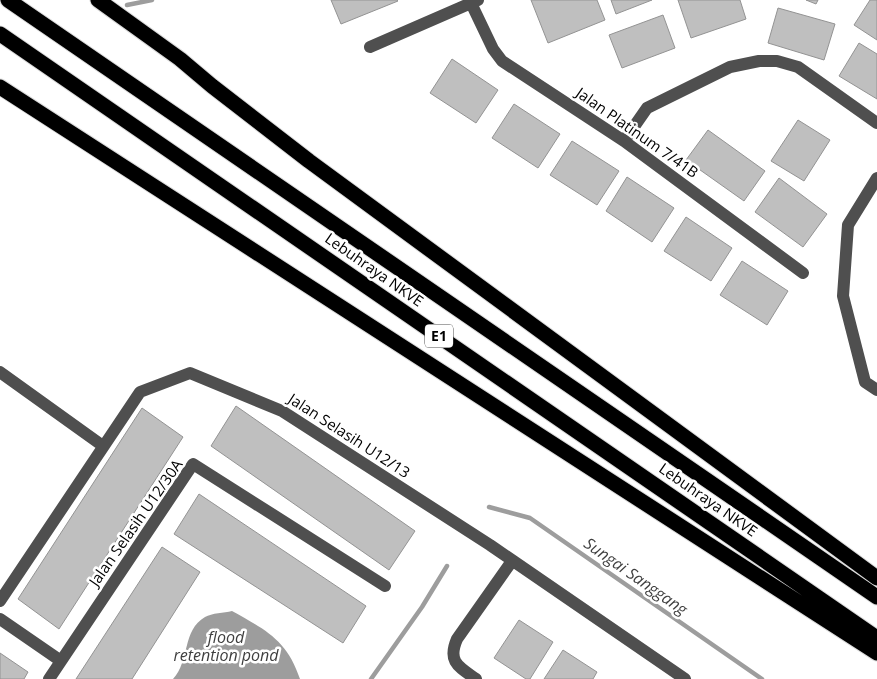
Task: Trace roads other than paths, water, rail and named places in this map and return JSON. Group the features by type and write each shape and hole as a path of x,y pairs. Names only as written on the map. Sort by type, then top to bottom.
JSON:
{"highway":[{"name":"Lebuhraya NKVE","path":"8,0 877,597"},
{"path":"98,0 180,59 309,161 877,578"},
{"name":"Lebuhraya NKVE","path":"0,34 877,638"},
{"path":"0,87 877,653"}],"street":[{"path":"370,47 475,2"},
{"name":"Jalan Platinum 7/41B","path":"475,2 492,49 502,61 624,141 803,273"},
{"path":"624,141 647,108 730,68 759,61 777,61 798,67 877,123"},
{"path":"877,178 848,226 842,296 864,382 877,390"},
{"path":"0,372 103,446"},
{"name":"Jalan Selasih U12/13","path":"0,601 140,392 190,373 282,411 512,561 685,679"},
{"name":"Jalan Selasih U12/30A","path":"49,679 193,464 385,586"},
{"path":"476,679 459,667 454,659 452,650 457,639 512,561"},
{"path":"0,619 61,661"}],"water":[{"name":"flood retention pond","path":"232,611 255,624 282,645 295,666 300,679 173,679 182,664 189,638 198,623 205,617"}],"waterway":[{"path":"127,5 152,0"},
{"name":"Sungai Sanggang","path":"489,507 530,518 762,679"},
{"name":"Sungai Sanggang","path":"371,679 422,607 447,566"}]}
